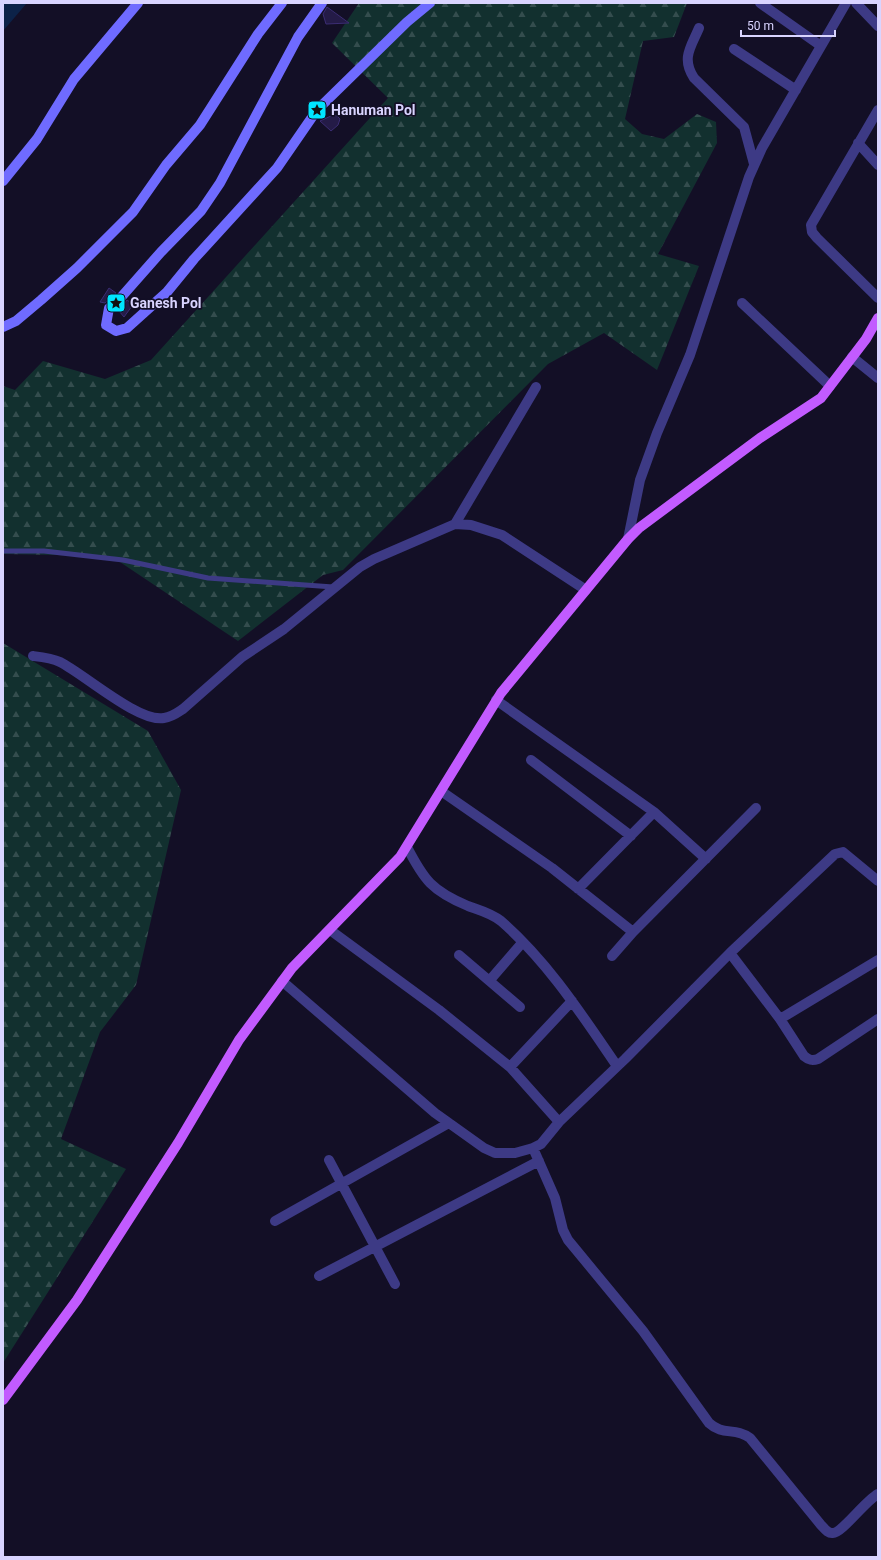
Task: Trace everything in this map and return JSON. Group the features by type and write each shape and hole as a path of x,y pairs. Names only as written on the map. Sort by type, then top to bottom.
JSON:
{"main road":[{"path":"3,1400 77,1300 178,1144 239,1040 292,968 400,857 496,700 628,539 639,528 760,438 821,398 866,339 878,318"}],"street":[{"path":"3,181 37,139 74,79 138,3"},
{"path":"3,327 16,321 41,300 77,268 134,212 166,165 200,125 258,34 282,3"},
{"path":"322,3 298,37 224,177 201,212 182,229 116,303 109,308 106,324 116,331 127,328 167,292 194,259 277,168 317,110 407,22 430,3"},
{"path":"760,3 821,46"},
{"path":"856,3 878,26"},
{"path":"628,539 640,480 657,433 690,355 735,214 754,164 821,46 841,5"},
{"path":"699,28 687,61 689,71 694,78 744,127 754,164"},
{"path":"734,49 796,90"},
{"path":"878,110 811,225 812,232 878,298"},
{"path":"858,143 878,165"},
{"path":"742,303 830,386"},
{"path":"852,357 878,378"},
{"path":"455,524 536,388"},
{"path":"33,656 59,662 111,697 155,718 173,716 242,657 284,629 334,587 374,559 455,524 471,525 502,535 586,590"},
{"path":"496,700 654,812 706,858"},
{"path":"531,760 631,836"},
{"path":"441,791 531,853 633,932"},
{"path":"612,956 633,932 756,808"},
{"path":"578,889 654,812"},
{"path":"406,847 428,883 453,899 492,915 522,943 557,980 617,1066"},
{"path":"282,981 418,1099 484,1148 495,1153 505,1154 533,1148 541,1144 559,1122 730,952 839,852 844,852 849,855 878,881"},
{"path":"330,930 439,1010 510,1067 559,1122"},
{"path":"490,980 522,943"},
{"path":"730,952 780,1019 804,1056 813,1061 878,1019"},
{"path":"459,955 520,1007"},
{"path":"780,1019 878,960"},
{"path":"510,1067 572,1001"},
{"path":"275,1221 449,1123"},
{"path":"533,1148 555,1198 562,1230 568,1240 643,1331 709,1423 720,1431 740,1432 750,1438 821,1524 831,1533 835,1533 841,1529 860,1508 878,1494"},
{"path":"329,1160 343,1183 374,1247 395,1284"},
{"path":"319,1276 538,1161"}],"lane":[{"path":"3,550 44,551 123,560 208,578 334,587"}],"green space":[{"path":"359,3 687,3 674,37 643,41 625,119 642,134 664,139 697,114 716,122 717,143 658,254 699,266 657,370 604,333 548,364 343,570 323,575 238,641 111,556 3,554 3,386 15,390 43,361 105,379 151,360 388,98 332,43"},
{"path":"3,643 148,731 181,790 136,985 100,1032 61,1139 126,1169 3,1363"}],"water":[{"path":"3,3 27,3 3,31"}],"building":[{"path":"327,7 349,23 326,24 323,14"},
{"path":"333,115 340,119 338,125 331,131 320,121"},
{"path":"109,288 116,293 105,303 100,302"},
{"path":"127,300 137,307 132,306 124,317 119,311"}],"place":[{"name":"Hanuman Pol","path":"317,110"},
{"name":"Ganesh Pol","path":"116,303"}]}
